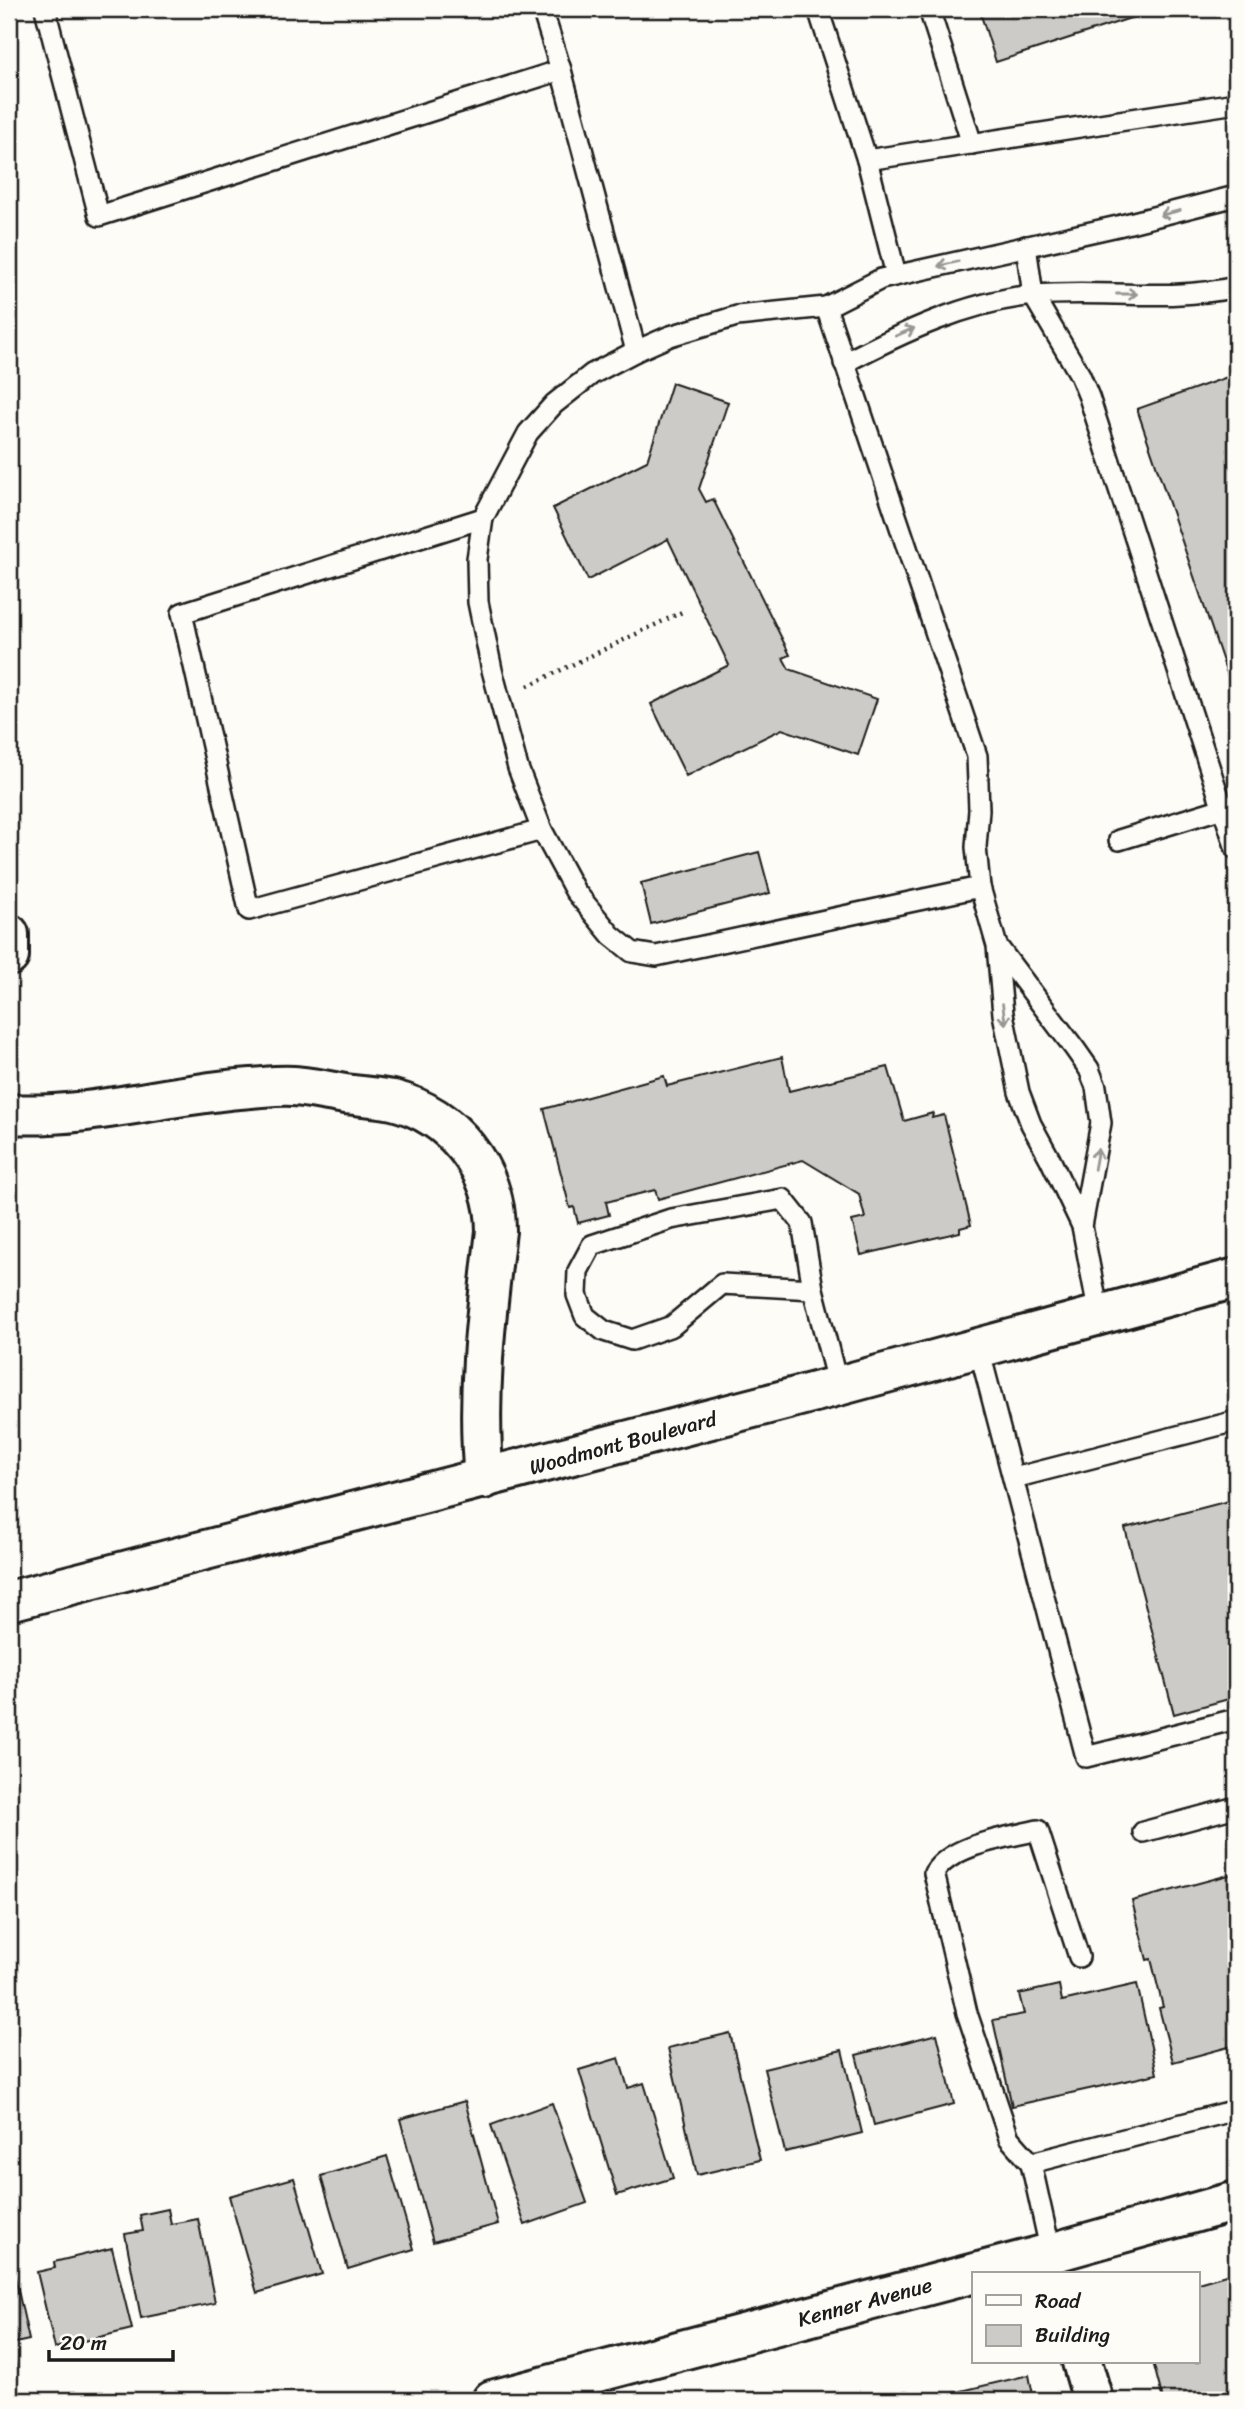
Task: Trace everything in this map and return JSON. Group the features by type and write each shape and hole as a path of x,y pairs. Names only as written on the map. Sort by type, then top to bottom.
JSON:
{"street":[{"path":"9,934 9,956"},
{"path":"9,1114 69,1112 221,1090 292,1086 393,1100 427,1113 467,1146 490,1189 496,1211 480,1378 480,1432 484,1479"},
{"name":"Woodmont Boulevard","path":"9,1601 979,1349 1236,1278"},
{"name":"Kenner Avenue","path":"1017,2272 1054,2263 1236,2201"},
{"name":"Kenner Avenue","path":"492,2400 972,2283"},
{"path":"1083,2364 1093,2400"}],"lane":[{"path":"45,9 99,216 561,70"},
{"path":"542,9 561,70 636,351"},
{"path":"818,9 867,160 896,275"},
{"path":"929,9 972,144"},
{"path":"867,160 1236,103"},
{"path":"980,887 656,956 632,952 611,935 575,891 542,830 518,768 478,602 477,559 483,519 528,433 554,404 592,374 636,351 737,316 826,307 881,279 1236,196"},
{"path":"1026,246 1033,295 1080,375 1089,397 1229,806 1236,849"},
{"path":"844,363 937,319 1033,295 1178,294 1236,287"},
{"path":"826,307 977,756 979,810 976,848 980,887 998,946 1003,1014 1019,1092 1031,1124 1082,1226 1099,1315"},
{"path":"483,519 182,613 249,910 542,830"},
{"path":"1119,840 1229,806"},
{"path":"998,946 1089,1069 1096,1087 1101,1123 1082,1226"},
{"path":"813,1289 722,1284 672,1326 632,1340 604,1331 585,1316 578,1295 578,1271 592,1245 671,1219 783,1199 802,1223 813,1289 838,1386"},
{"path":"979,1349 1086,1757 1236,1719"},
{"path":"1014,1478 1236,1421"},
{"path":"1143,1832 1236,1807"},
{"path":"1054,2263 1031,2163 1009,2138 967,2013 934,1873 941,1862 962,1850 1038,1830 1079,1957"},
{"path":"1031,2163 1236,2110"}],"path":[{"path":"500,700 682,612"}],"building":[{"path":"979,9 1158,9 996,62"},
{"path":"1236,374 1236,700 1137,409"},
{"path":"672,383 728,402 699,489 706,502 713,499 790,655 783,658 789,669 877,699 858,755 782,729 686,776 651,704 729,665 668,539 588,580 553,508 647,461"},
{"path":"759,852 770,893 651,924 641,883"},
{"path":"782,1057 789,1091 888,1067 904,1121 933,1113 932,1118 944,1115 971,1225 960,1228 960,1232 861,1255 852,1221 865,1218 859,1194 803,1160 658,1199 655,1190 606,1202 609,1215 578,1223 574,1207 570,1208 544,1109 664,1076 667,1086"},
{"path":"1236,1499 1236,1697 1174,1714 1125,1528"},
{"path":"1236,1873 1236,2045 1173,2062 1159,2008 1163,2007 1151,1959 1147,1960 1132,1901"},
{"path":"1137,1984 1157,2074 1012,2106 993,2020 1024,2014 1019,1994 1059,1985 1062,2001"},
{"path":"730,2033 760,2160 697,2175 668,2048"},
{"path":"937,2034 954,2104 874,2125 856,2055"},
{"path":"842,2050 862,2133 785,2152 764,2069"},
{"path":"619,2058 628,2088 644,2083 673,2178 617,2195 579,2070"},
{"path":"465,2101 498,2224 433,2242 400,2119"},
{"path":"552,2103 587,2203 525,2225 491,2125"},
{"path":"387,2156 414,2249 348,2269 321,2176"},
{"path":"294,2178 322,2274 257,2293 229,2196"},
{"path":"168,2209 171,2224 198,2219 215,2303 141,2318 125,2234 143,2231 140,2215"},
{"path":"112,2248 132,2329 55,2348 37,2272 55,2268 54,2262"},
{"path":"12,2263 29,2340 11,2344 16,2366 9,2367 9,2264"},
{"path":"1236,2272 1236,2400 1163,2400 1154,2364 1200,2364 1200,2282"},
{"path":"1029,2375 1034,2400 955,2400 953,2393"}]}
